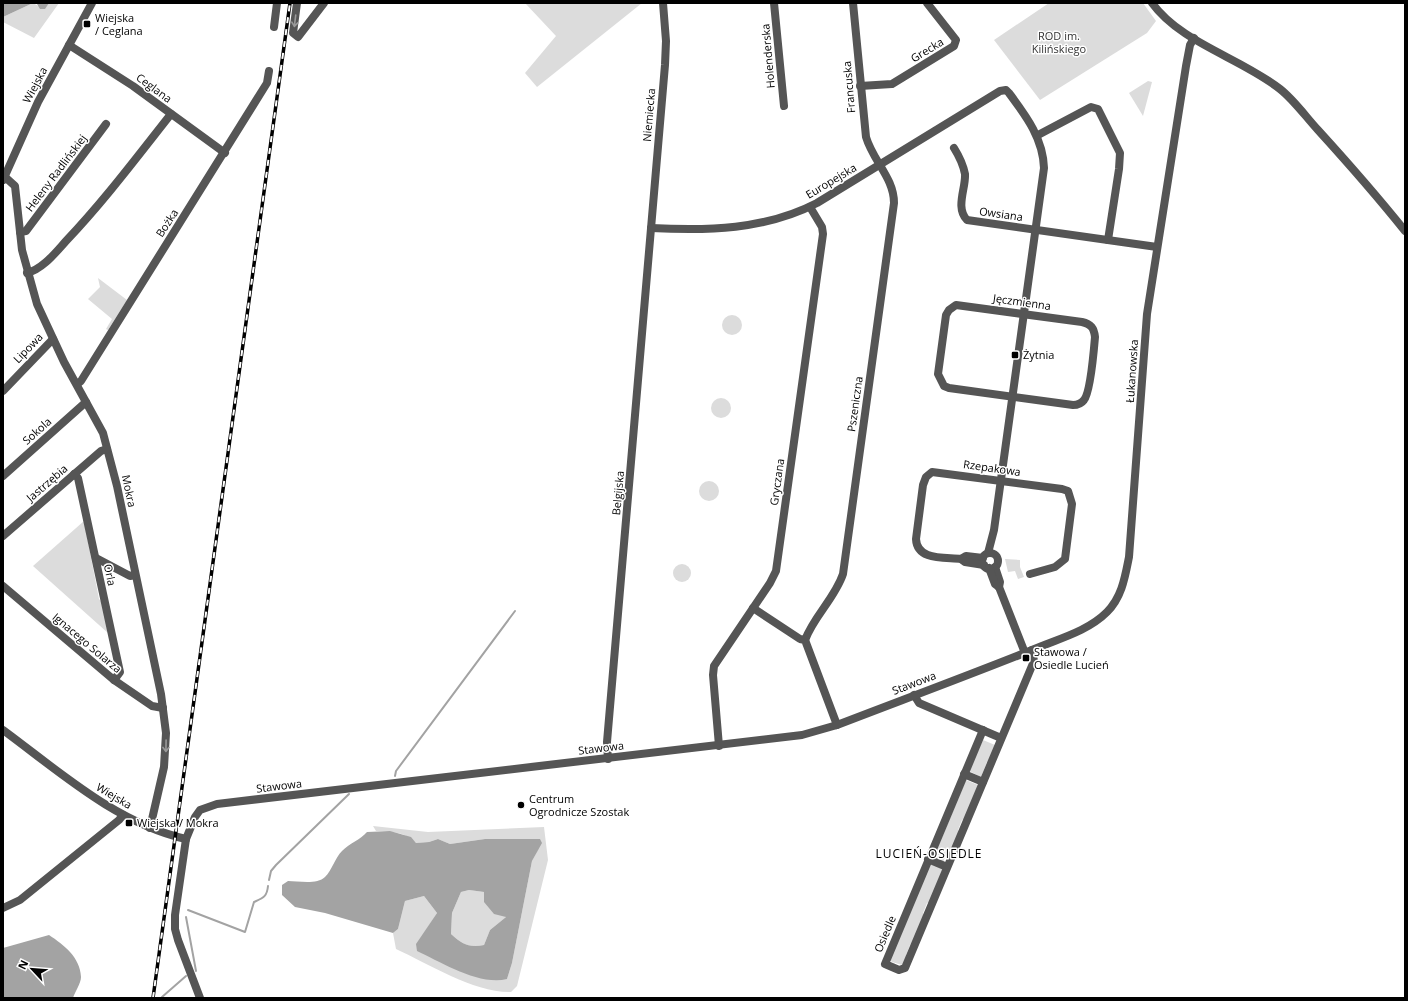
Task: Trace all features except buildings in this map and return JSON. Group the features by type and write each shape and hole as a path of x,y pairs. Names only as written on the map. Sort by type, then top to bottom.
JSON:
{"street":[{"name":"Wiejska","path":"4,178 38,102 92,3"},
{"path":"274,27 277,3"},
{"path":"297,3 293,33 298,37 324,3"},
{"name":"Niemiecka","path":"651,228 665,66 666,41 663,3"},
{"name":"Holenderska","path":"774,3 784,106"},
{"name":"Francuska","path":"853,3 866,136 879,165"},
{"name":"Grecka","path":"860,86 892,84 954,46 956,40 927,3"},
{"path":"1152,3 1170,22 1194,38 1257,72 1282,91 1368,185 1405,231"},
{"name":"Łukanowska","path":"1028,651 1082,629 1094,622 1111,608 1122,589 1129,557 1147,320 1186,66 1190,45 1194,38"},
{"name":"Ceglana","path":"69,45 133,86 225,152"},
{"name":"Bożka","path":"76,384 81,381 225,152 267,83 269,70"},
{"name":"Europejska","path":"651,228 692,230 720,229 759,223 810,207 1003,90 1009,93 1038,135"},
{"path":"1028,651 999,587 995,584 989,561 996,535 994,530 1044,168 1042,150 1038,135 1091,107 1096,107 1100,112 1120,153 1108,240"},
{"path":"27,273 33,272 49,259 103,202 170,114"},
{"name":"Heleny Radlińskiej","path":"20,232 26,230 106,124"},
{"name":"Owsiana","path":"954,148 962,163 964,173 961,209 964,217 973,222 1158,247"},
{"name":"Pszeniczna","path":"805,640 810,628 837,588 843,574 894,203 893,187 879,165"},
{"name":"Mokra","path":"4,178 15,186 20,232 27,273 37,304 76,384 103,433 107,448 135,575 166,733 165,760 150,828"},
{"name":"Gryczana","path":"719,746 713,669 774,577 777,563 823,234 822,227 810,207"},
{"name":"Belgijska","path":"608,759 608,742 651,228"},
{"name":"Jęczmienna","path":"959,305 1024,314 1085,322 1092,327 1095,337 1087,395 1082,403 1073,405 1013,397 950,388 941,383 938,374 946,315 953,306 959,305"},
{"name":"Lipowa","path":"3,391 53,339"},
{"name":"Sokola","path":"3,476 86,402"},
{"name":"Jastrzębia","path":"3,536 101,451 107,448"},
{"name":"Rzepakowa","path":"989,561 966,556 961,559 923,554 917,548 916,539 924,481 929,474 936,471 1068,491 1072,499 1065,559 1055,568 1030,574"},
{"name":"Orla","path":"74,474 78,478 120,672 114,680"},
{"path":"96,558 130,576 135,575"},
{"name":"Ignacego Solarza","path":"3,586 114,680 152,706 162,708"},
{"path":"753,608 805,640 837,725"},
{"name":"Stawowa","path":"186,839 198,813 210,805 788,738 837,725 1028,651"},
{"name":"Osiedle","path":"983,730 885,964 899,970 904,968 1034,661 1034,653 1028,651"},
{"path":"914,695 919,703 1001,738"},
{"name":"Wiejska","path":"3,730 92,796 123,815 150,828 186,839"},
{"path":"964,774 983,782"},
{"path":"3,908 20,900 119,820 123,815"},
{"path":"186,839 175,915 175,929 200,998"},
{"path":"928,859 947,867"}],"green space":[{"path":"33,3 44,9 49,3 59,3 34,38 3,22 3,17"},
{"path":"525,3 642,3 537,87 525,73 556,36"},
{"name":"ROD im. Kilińskiego","path":"1049,3 1143,3 1156,21 1147,33 1040,100 994,40"},
{"path":"1148,81 1152,82 1143,116 1129,93"},
{"path":"98,278 127,300 108,330 106,329 112,319 88,299 100,287"},
{"path":"732,315 739,318 742,325 739,332 732,335 725,332 722,325 725,318"},
{"path":"721,398 728,401 731,408 728,415 721,418 714,415 711,408 714,401"},
{"path":"709,481 716,484 719,491 716,498 709,501 702,498 699,491 702,484"},
{"path":"84,521 99,599 102,602 108,633 33,566"},
{"path":"1005,559 1020,560 1020,567 1024,577 1018,579 1015,571 1008,572"},
{"path":"682,564 688,567 691,573 688,579 682,582 676,579 673,573 676,567"},
{"path":"983,740 995,745 990,761 987,762 981,777 969,771"},
{"path":"966,780 978,785 966,818 962,820 958,830 960,833 953,849 949,850 943,862 934,857"},
{"path":"373,826 428,832 544,827 548,860 517,986 511,992 482,988 467,983 396,949 393,933 398,929 405,901 424,896 437,913 417,944 507,979 512,963 532,861 541,843 485,839 450,844 438,839 429,842 416,843 408,836 403,834 376,831"},
{"path":"932,864 940,867 943,871 930,902 927,903 923,913 924,916 913,943 910,945 906,955 907,958 902,965 892,962 889,959 930,865"},
{"path":"469,890 484,892 506,917 490,930 484,945 474,946 466,944 451,934 452,913 461,892"}],"shaded area":[{"path":"3,3 33,3 3,17"},
{"path":"33,3 49,3 45,9 40,9 37,4"},
{"path":"390,831 411,837 416,843 429,842 438,839 450,844 485,839 540,839 542,843 532,861 512,963 507,979 484,979 460,972 417,951 416,944 437,913 424,896 405,901 398,929 393,933 325,913 295,907 282,895 282,885 288,881 312,882 325,877 342,851 367,832","holes":["469,890 484,892 484,902 494,914 506,917 490,930 484,945 474,946 466,944 451,934 452,913 461,892"]},
{"path":"49,935 65,947 78,963 81,979 73,998 3,998 3,948"}],"waterway":[{"path":"395,776 396,771 515,611"},
{"path":"269,880 271,871 276,865 349,794"},
{"path":"188,910 245,932 254,902 264,897 267,893 268,886"},
{"path":"186,917 196,971"},
{"path":"162,997 186,976"}],"railway":[{"path":"153,998 290,3"}],"place":[{"name":"Wiejska / Ceglana","path":"87,24"},
{"name":"Żytnia","path":"1015,355"},
{"name":"Stawowa / Osiedle Lucień","path":"1026,658"},
{"name":"Centrum Ogrodnicze Szostak","path":"521,805"},
{"name":"Wiejska / Mokra","path":"129,823"}],"district":[{"name":"LUCIEŃ-OSIEDLE","path":"929,854"}]}
